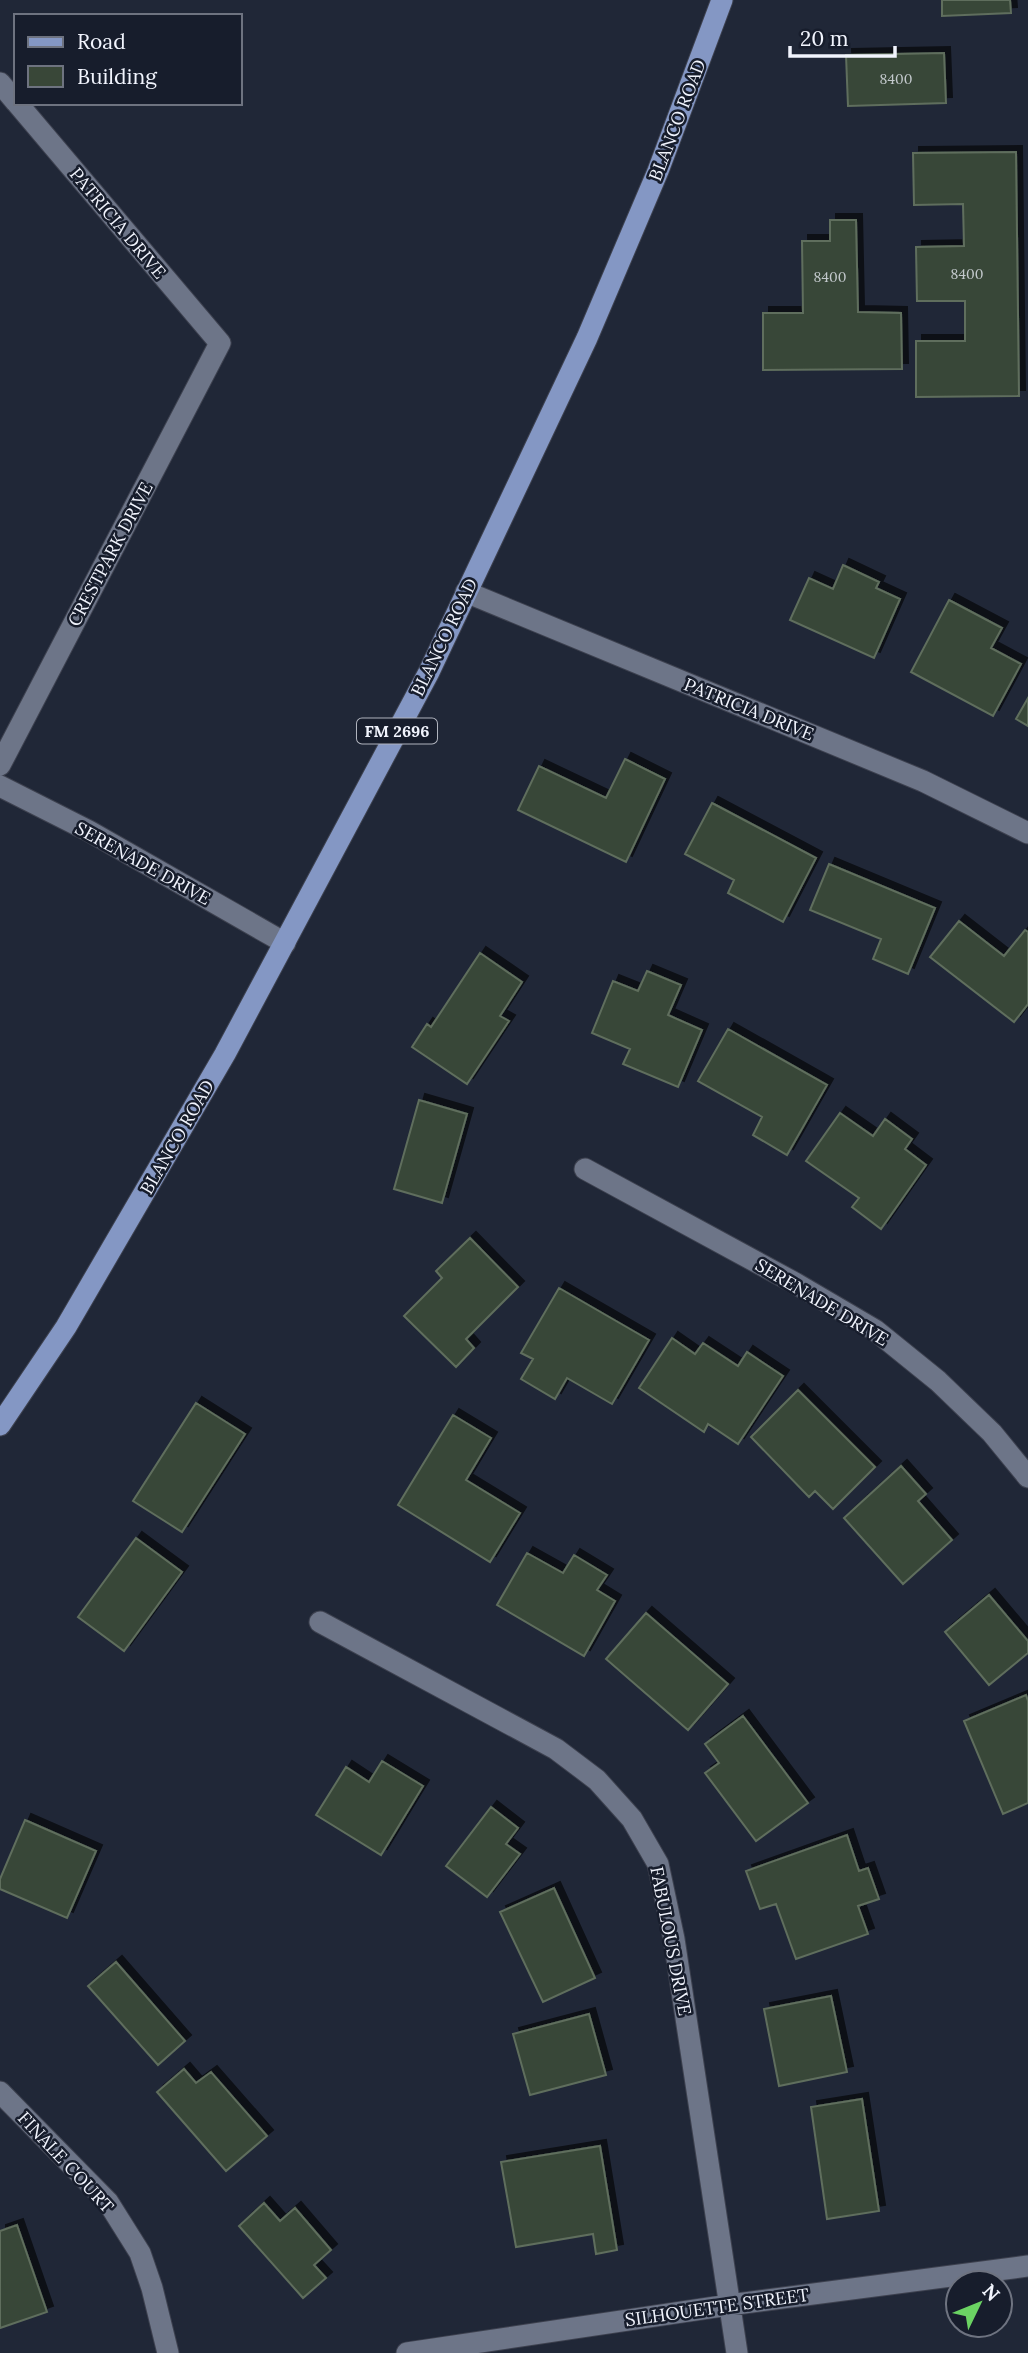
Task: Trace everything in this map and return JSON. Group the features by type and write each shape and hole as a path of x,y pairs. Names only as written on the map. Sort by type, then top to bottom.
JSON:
{"main road":[{"name":"BLANCO ROAD","path":"0,1425 66,1328 225,1054 429,672 592,325 659,171 722,0"}],"street":[{"name":"PATRICIA DRIVE","path":"0,83 14,100"},
{"name":"PATRICIA DRIVE","path":"18,105 220,343"},
{"name":"CRESTPARK DRIVE","path":"0,765 220,343"},
{"name":"PATRICIA DRIVE","path":"466,592 923,780 1028,833"},
{"name":"SERENADE DRIVE","path":"0,786 89,831 285,943"},
{"name":"SERENADE DRIVE","path":"584,1169 795,1283 875,1330 938,1381 992,1433 1028,1477"},
{"name":"FABULOUS DRIVE","path":"320,1622 556,1749 597,1780 632,1819 658,1864 674,1939 737,2353"},
{"name":"FINALE COURT","path":"0,2092 108,2202 140,2253 165,2333 168,2353"},
{"name":"SILHOUETTE STREET","path":"407,2353 729,2305 1028,2266"}],"building":[{"path":"942,0 1010,0 1011,13 942,16"},
{"path":"944,53 946,103 848,106 846,55"},
{"path":"1016,152 1019,396 916,397 916,341 965,341 965,301 917,301 916,247 964,246 963,204 914,205 913,153"},
{"path":"830,220 856,220 858,312 901,313 902,369 763,370 763,313 803,313 802,241 830,241"},
{"path":"843,565 879,582 876,588 900,599 874,658 790,620 809,578 833,589"},
{"path":"949,600 1002,628 991,648 1021,664 993,716 911,672"},
{"path":"1028,698 1028,726 1016,719"},
{"path":"625,759 665,779 626,862 518,810 539,766 606,798"},
{"path":"712,803 816,858 783,922 728,893 734,880 685,854"},
{"path":"829,864 935,908 908,974 873,959 881,939 810,910"},
{"path":"959,921 1004,956 1025,930 1028,932 1028,1004 1014,1022 930,957"},
{"path":"480,953 522,982 500,1016 509,1021 467,1084 412,1047 427,1024 431,1027"},
{"path":"647,971 681,985 668,1015 702,1030 678,1087 623,1064 630,1049 592,1033 613,981 638,991"},
{"path":"728,1029 827,1085 787,1155 753,1135 762,1117 698,1081"},
{"path":"419,1100 467,1114 442,1203 394,1189"},
{"path":"840,1113 873,1136 885,1119 912,1139 905,1149 926,1165 881,1229 852,1207 859,1198 806,1161"},
{"path":"470,1238 518,1287 466,1339 474,1348 456,1367 404,1316 442,1278 436,1271"},
{"path":"559,1288 649,1340 612,1404 567,1378 555,1399 521,1379 533,1359 521,1353"},
{"path":"672,1338 695,1354 703,1343 738,1366 747,1352 783,1376 738,1444 708,1424 704,1432 639,1388"},
{"path":"798,1390 875,1467 833,1509 815,1491 809,1497 751,1437"},
{"path":"196,1403 245,1434 182,1532 133,1501"},
{"path":"453,1415 491,1438 466,1480 520,1513 490,1562 398,1505"},
{"path":"901,1466 926,1494 918,1501 952,1540 903,1584 844,1518"},
{"path":"136,1538 182,1572 124,1651 78,1617"},
{"path":"527,1553 563,1573 574,1555 607,1575 597,1590 615,1601 584,1656 497,1605"},
{"path":"989,1595 1028,1641 1028,1653 989,1685 945,1632"},
{"path":"646,1613 728,1684 688,1730 606,1659"},
{"path":"1026,1695 1028,1803 1003,1814 964,1721"},
{"path":"743,1716 808,1803 756,1841 705,1773 719,1763 705,1744"},
{"path":"382,1761 423,1786 381,1855 316,1815 346,1767 369,1782"},
{"path":"491,1807 518,1828 506,1844 520,1854 487,1897 446,1866"},
{"path":"25,1820 96,1851 67,1918 0,1889 0,1879"},
{"path":"847,1835 859,1871 868,1868 879,1899 858,1906 868,1934 796,1959 776,1904 760,1909 746,1871"},
{"path":"554,1888 595,1978 543,2002 500,1912"},
{"path":"116,1962 185,2041 158,2065 88,1986"},
{"path":"831,1996 847,2072 779,2086 764,2009"},
{"path":"589,2014 606,2075 530,2095 513,2034"},
{"path":"184,2069 196,2083 211,2072 267,2136 226,2171 157,2092"},
{"path":"862,2099 879,2211 827,2219 811,2107"},
{"path":"600,2146 617,2250 596,2254 593,2234 516,2247 501,2162"},
{"path":"264,2203 280,2221 295,2208 331,2250 314,2265 326,2278 303,2298 239,2226"},
{"path":"17,2225 47,2312 0,2328 0,2231"}]}
